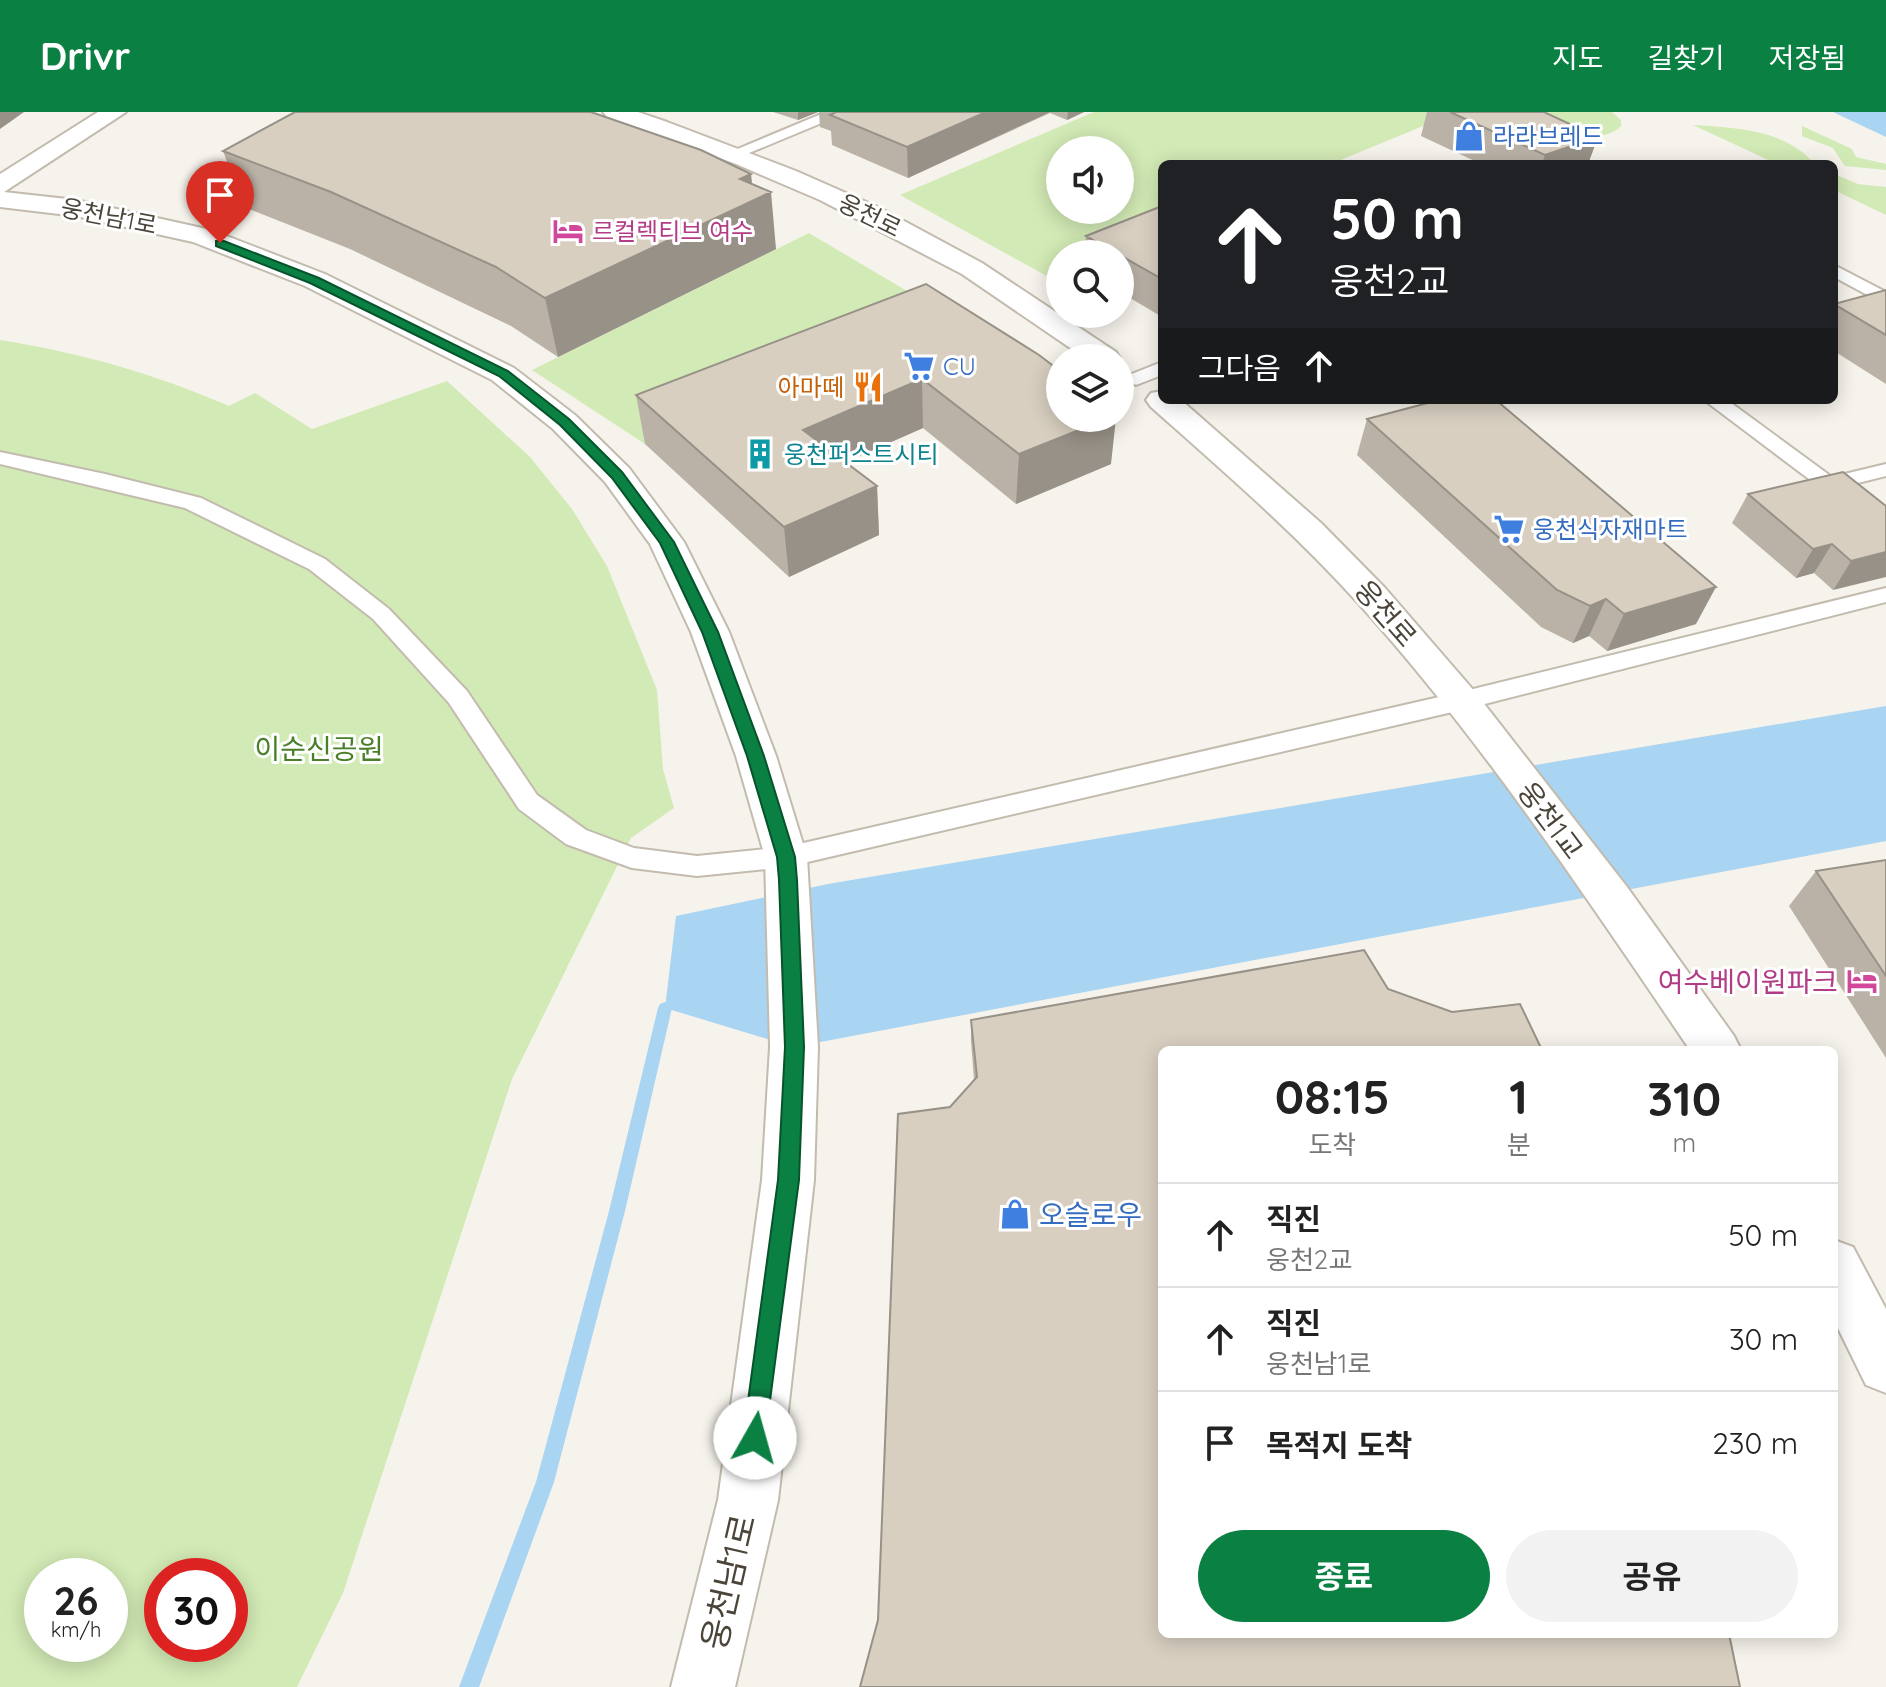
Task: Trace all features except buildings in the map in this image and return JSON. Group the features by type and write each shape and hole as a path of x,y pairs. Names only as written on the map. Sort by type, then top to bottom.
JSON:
{"street":[{"path":"0,185 114,112"},
{"name":"웅천로","path":"615,112 736,153 865,211 952,257 1084,344"},
{"name":"웅천남1로","path":"0,199 76,208 201,236 315,280 503,374 564,422 617,475 667,542 710,632 756,756 787,868 794,1047 788,1180 748,1500 703,1687"},
{"name":"웅천로","path":"1171,404 1309,530 1372,596 1491,740"},
{"name":"웅천1교","path":"1491,740 1611,899 1714,1046"},
{"path":"1838,1273 1886,1365"}],"lane":[{"path":"736,153 840,112"},
{"path":"1838,272 1886,300"},
{"path":"1719,404 1886,526"},
{"path":"0,458 105,480 193,503 317,564 381,614 458,697 528,802 576,837 632,858 697,866 787,868 1886,595"},
{"path":"1829,484 1886,470"}],"green space":[{"path":"1094,112 1457,112 1341,160 1158,160 1158,236 1134,246 1134,240 1046,240 1046,276 900,195"},
{"path":"1507,112 1612,112 1621,120 1621,126 1611,133 1598,136 1582,135"},
{"path":"1693,125 1759,132 1789,144 1811,160 1768,160"},
{"path":"1802,126 1852,149 1856,157 1886,164 1886,170 1845,166 1833,148 1802,136"},
{"path":"1838,176 1858,184 1886,187 1886,215 1838,192"},
{"path":"809,233 956,320 645,444 532,370"},
{"name":"이순신공원","path":"0,340 116,366 229,406 255,393 312,429 447,381 530,457 572,509 607,566 657,690 663,769 674,808 631,838 512,1079 343,1593 297,1687 0,1687"}],"water":[{"path":"1833,112 1886,112 1886,137"},
{"path":"1886,706 1886,841 794,1047 665,1008 676,916 828,884"}],"waterway":[{"path":"469,1687 545,1482 617,1211 665,1008"}],"place":[{"name":"라라브레드","path":"1469,136"},
{"name":"르컬렉티브 여수","path":"568,231"},
{"name":"CU","path":"919,366"},
{"name":"아마떼","path":"868,387"},
{"name":"웅천퍼스트시티","path":"760,454"},
{"name":"웅천식자재마트","path":"1509,529"},
{"name":"여수베이원파크","path":"1862,981"},
{"name":"오슬로우","path":"1015,1214"}],"route":[{"path":"220,243 315,280 503,374 564,422 617,475 667,542 710,632 756,756 786,857 788,880 794,1047 788,1180 755,1438"}]}
